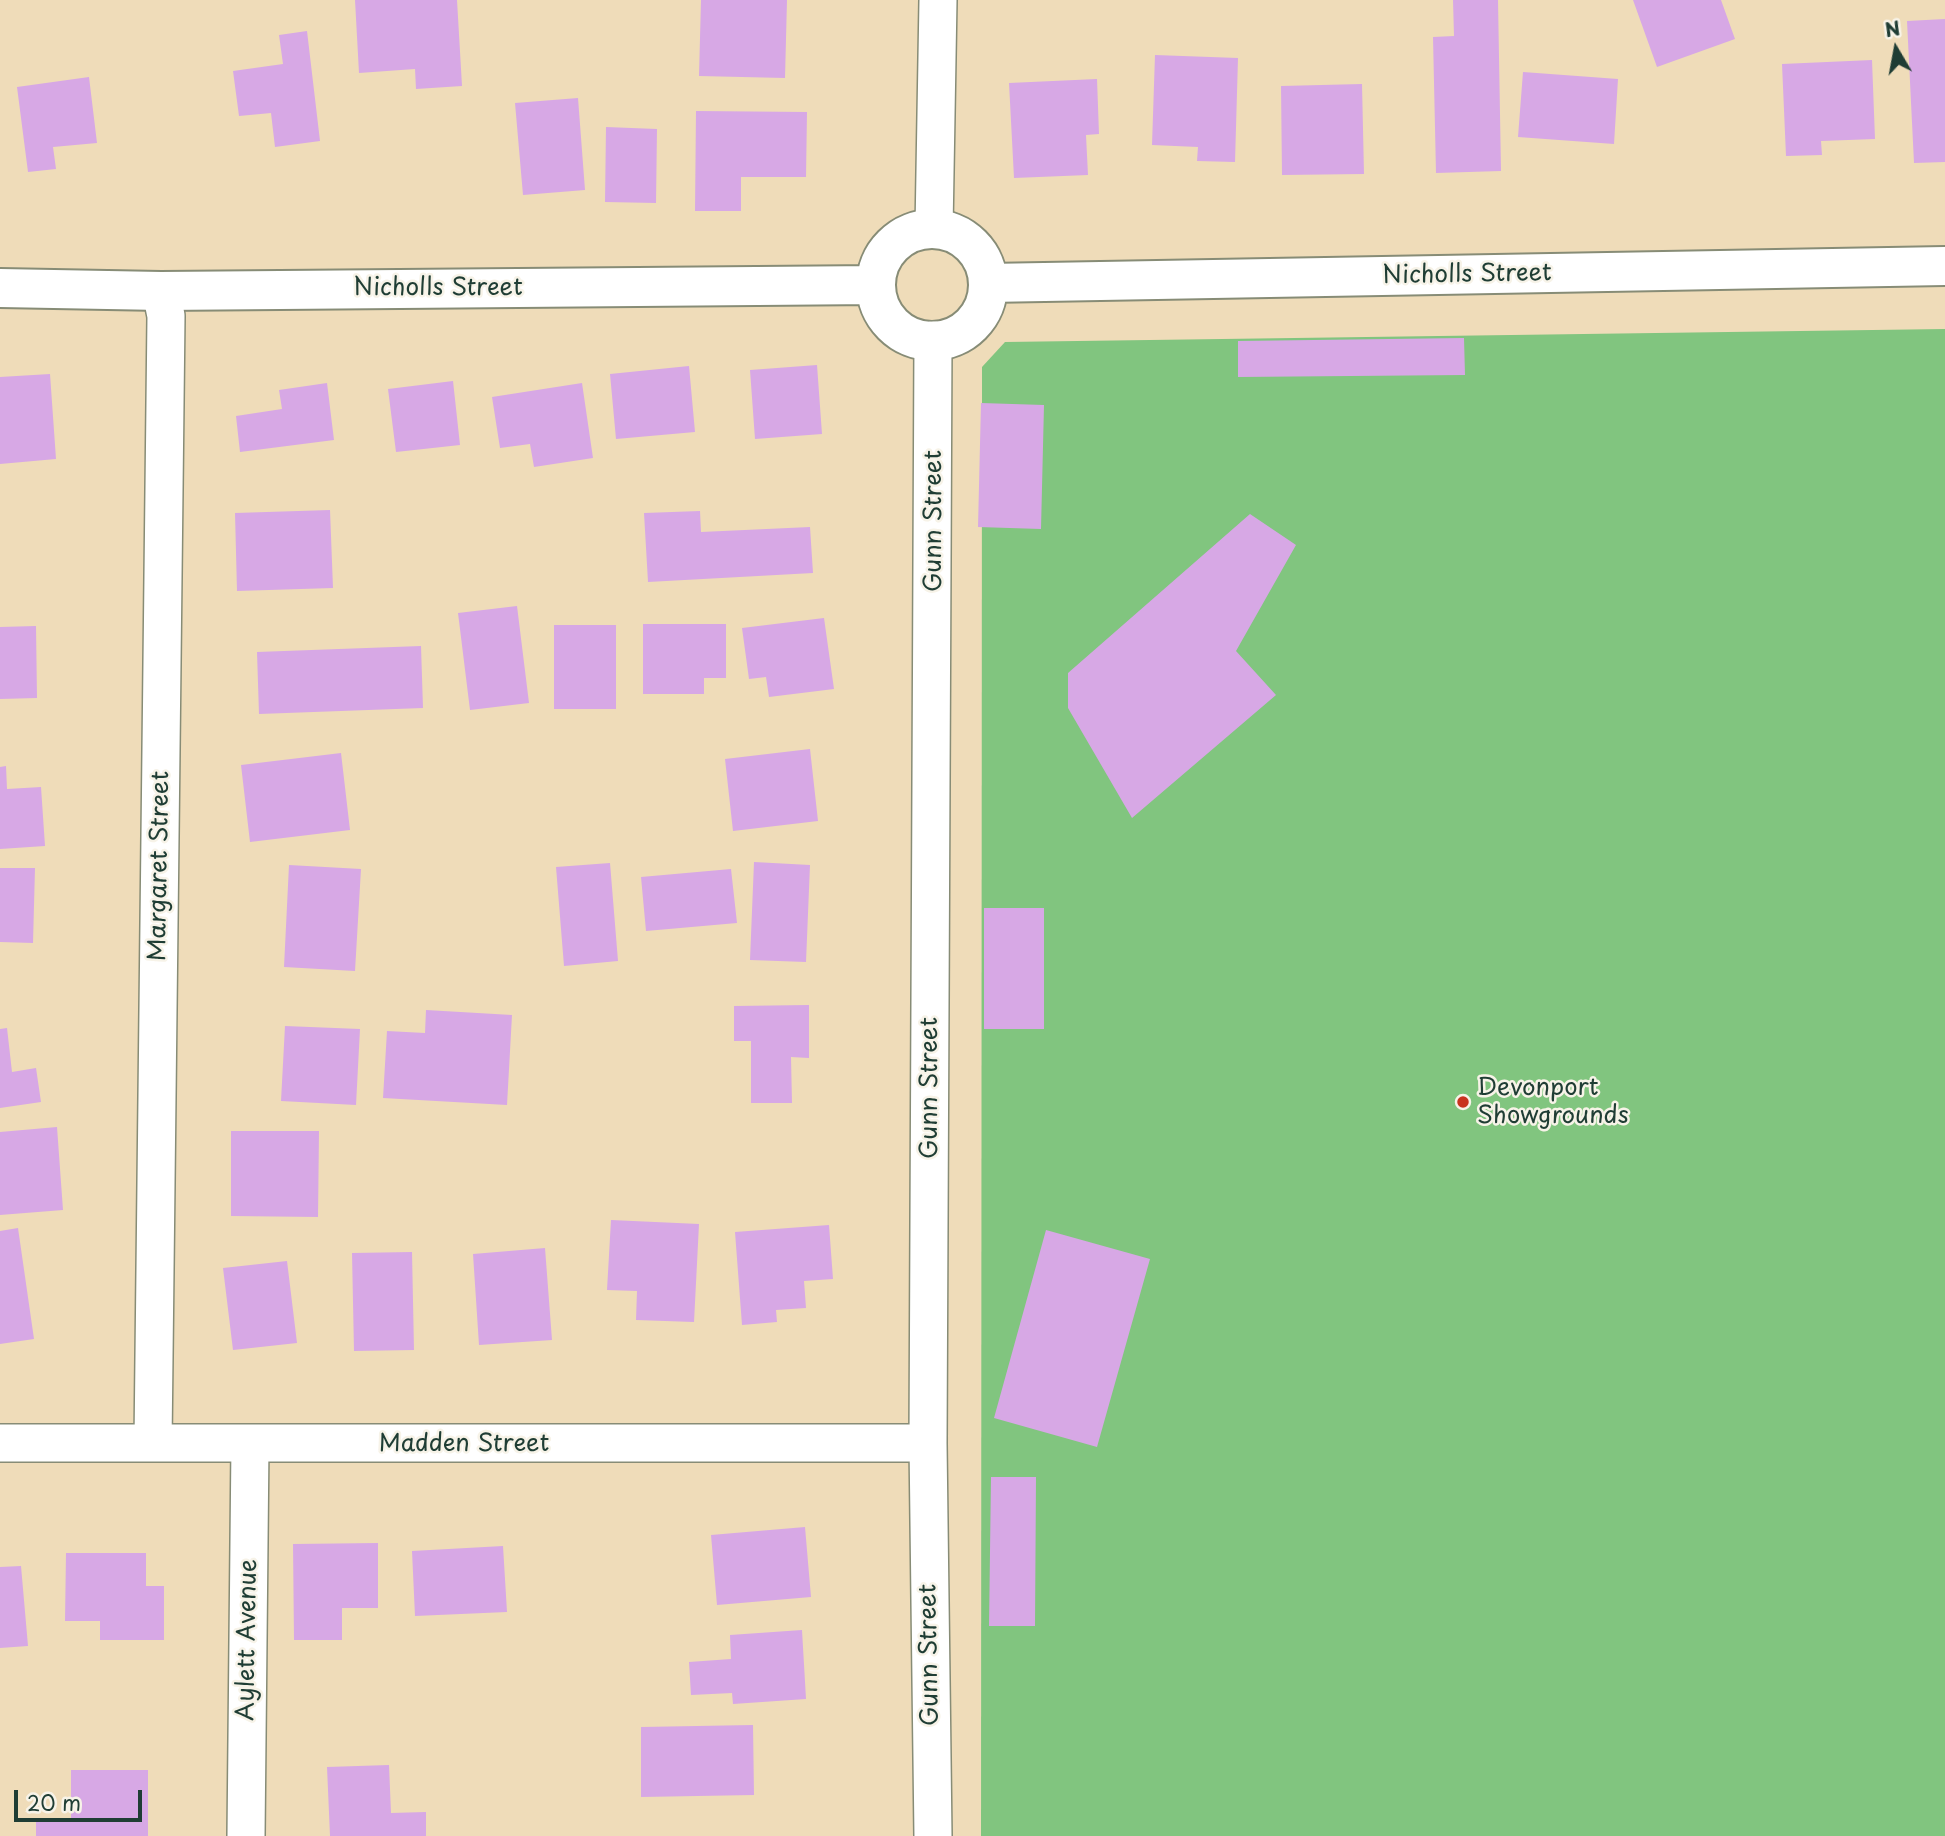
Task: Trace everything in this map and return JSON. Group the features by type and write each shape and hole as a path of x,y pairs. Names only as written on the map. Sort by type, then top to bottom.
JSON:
{"street":[{"path":"934,229 938,0"},
{"path":"934,229 951,232 977,251 985,267 988,284 986,300 978,316 966,329 950,337 933,340 905,334 893,325 878,300 876,285 879,267 887,251 900,239 916,231 934,229"},
{"name":"Nicholls Street","path":"988,284 1945,266"},
{"name":"Nicholls Street","path":"0,288 160,290 876,285"},
{"name":"Margaret Street","path":"153,1443 166,316 160,290"},
{"name":"Gunn Street","path":"933,340 928,1443 933,1836"},
{"name":"Madden Street","path":"0,1443 928,1443"},
{"name":"Aylett Avenue","path":"246,1836 250,1444"}],"green space":[{"name":"Devonport Showgrounds","path":"1945,329 1945,1836 981,1836 982,367 1005,342"}],"building":[{"path":"355,0 457,0 462,86 416,89 415,69 359,73"},
{"path":"701,0 787,0 785,78 699,76"},
{"path":"1453,0 1498,0 1501,171 1436,173 1433,37 1454,36"},
{"path":"1633,0 1721,0 1735,39 1657,67"},
{"path":"1945,19 1945,162 1914,163 1907,21"},
{"path":"307,31 320,141 275,147 271,113 239,116 233,71 283,64 279,35"},
{"path":"1155,55 1238,58 1235,162 1197,161 1198,147 1152,145"},
{"path":"1872,60 1875,139 1821,141 1822,155 1786,156 1782,64"},
{"path":"1523,72 1618,79 1614,144 1518,137"},
{"path":"89,77 97,143 53,147 56,169 28,172 17,87"},
{"path":"1097,79 1099,134 1086,135 1088,175 1014,178 1009,83"},
{"path":"1362,84 1364,174 1282,175 1281,86"},
{"path":"578,98 585,190 523,195 515,103"},
{"path":"696,111 807,112 806,177 741,177 741,211 695,211"},
{"path":"606,127 657,129 656,203 605,202"},
{"path":"1464,338 1465,375 1238,377 1238,341"},
{"path":"817,365 822,434 755,439 750,370"},
{"path":"689,366 695,432 616,439 610,374"},
{"path":"50,374 56,459 0,464 0,377"},
{"path":"453,381 460,445 396,452 388,389"},
{"path":"327,383 334,440 240,452 236,416 282,409 279,390"},
{"path":"582,383 593,458 534,467 530,444 500,448 492,397"},
{"path":"981,403 1044,405 1041,529 978,527"},
{"path":"330,510 333,588 237,591 235,513"},
{"path":"700,511 701,532 810,527 813,573 648,582 644,513"},
{"path":"1250,514 1296,545 1236,651 1276,695 1132,818 1068,708 1068,673"},
{"path":"517,606 529,703 470,710 458,613"},
{"path":"824,618 834,689 769,697 766,677 749,679 742,628"},
{"path":"643,624 726,624 726,678 704,678 704,694 643,694"},
{"path":"554,625 616,625 616,709 554,709"},
{"path":"36,626 37,698 0,699 0,627"},
{"path":"421,646 423,708 259,714 257,652"},
{"path":"810,749 818,821 733,831 725,759"},
{"path":"341,753 350,830 250,842 241,765"},
{"path":"6,766 7,789 41,787 45,846 0,849 0,767"},
{"path":"754,862 810,865 806,962 750,960"},
{"path":"610,863 618,961 564,966 556,867"},
{"path":"289,865 361,869 355,971 284,967"},
{"path":"0,868 35,868 33,943 0,942"},
{"path":"731,869 737,923 646,931 641,877"},
{"path":"984,908 1044,908 1044,1029 984,1029"},
{"path":"809,1005 809,1058 791,1057 792,1103 751,1103 751,1041 734,1041 734,1006"},
{"path":"426,1010 512,1015 507,1105 383,1098 387,1031 425,1033"},
{"path":"285,1026 360,1029 356,1105 281,1101"},
{"path":"7,1028 12,1072 36,1068 41,1102 0,1108 0,1029"},
{"path":"57,1127 63,1210 0,1215 0,1132"},
{"path":"231,1131 319,1131 318,1217 231,1216"},
{"path":"611,1220 699,1224 694,1322 636,1320 637,1291 607,1290"},
{"path":"829,1225 833,1279 804,1281 806,1308 776,1310 777,1322 742,1325 735,1232"},
{"path":"18,1228 34,1339 0,1344 0,1231"},
{"path":"1046,1230 1150,1259 1097,1447 994,1418"},
{"path":"545,1248 552,1340 479,1345 473,1254"},
{"path":"412,1252 414,1350 354,1351 352,1253"},
{"path":"287,1261 297,1343 233,1350 223,1268"},
{"path":"991,1477 1036,1477 1035,1626 989,1626"},
{"path":"805,1527 811,1597 717,1605 711,1535"},
{"path":"378,1543 378,1608 342,1608 342,1640 294,1640 293,1544"},
{"path":"503,1546 507,1612 415,1616 412,1551"},
{"path":"66,1553 146,1553 146,1586 164,1586 164,1640 100,1640 100,1621 65,1621"},
{"path":"21,1566 28,1646 0,1648 0,1567"},
{"path":"802,1630 806,1699 733,1704 732,1693 691,1695 689,1662 731,1659 730,1635"},
{"path":"753,1725 754,1795 641,1797 641,1727"},
{"path":"389,1765 391,1813 426,1812 426,1836 330,1836 327,1767"},
{"path":"71,1770 148,1770 148,1836 36,1836 36,1818 71,1818"}],"place":[{"name":"Devonport Showgrounds","path":"1463,1102"}]}
